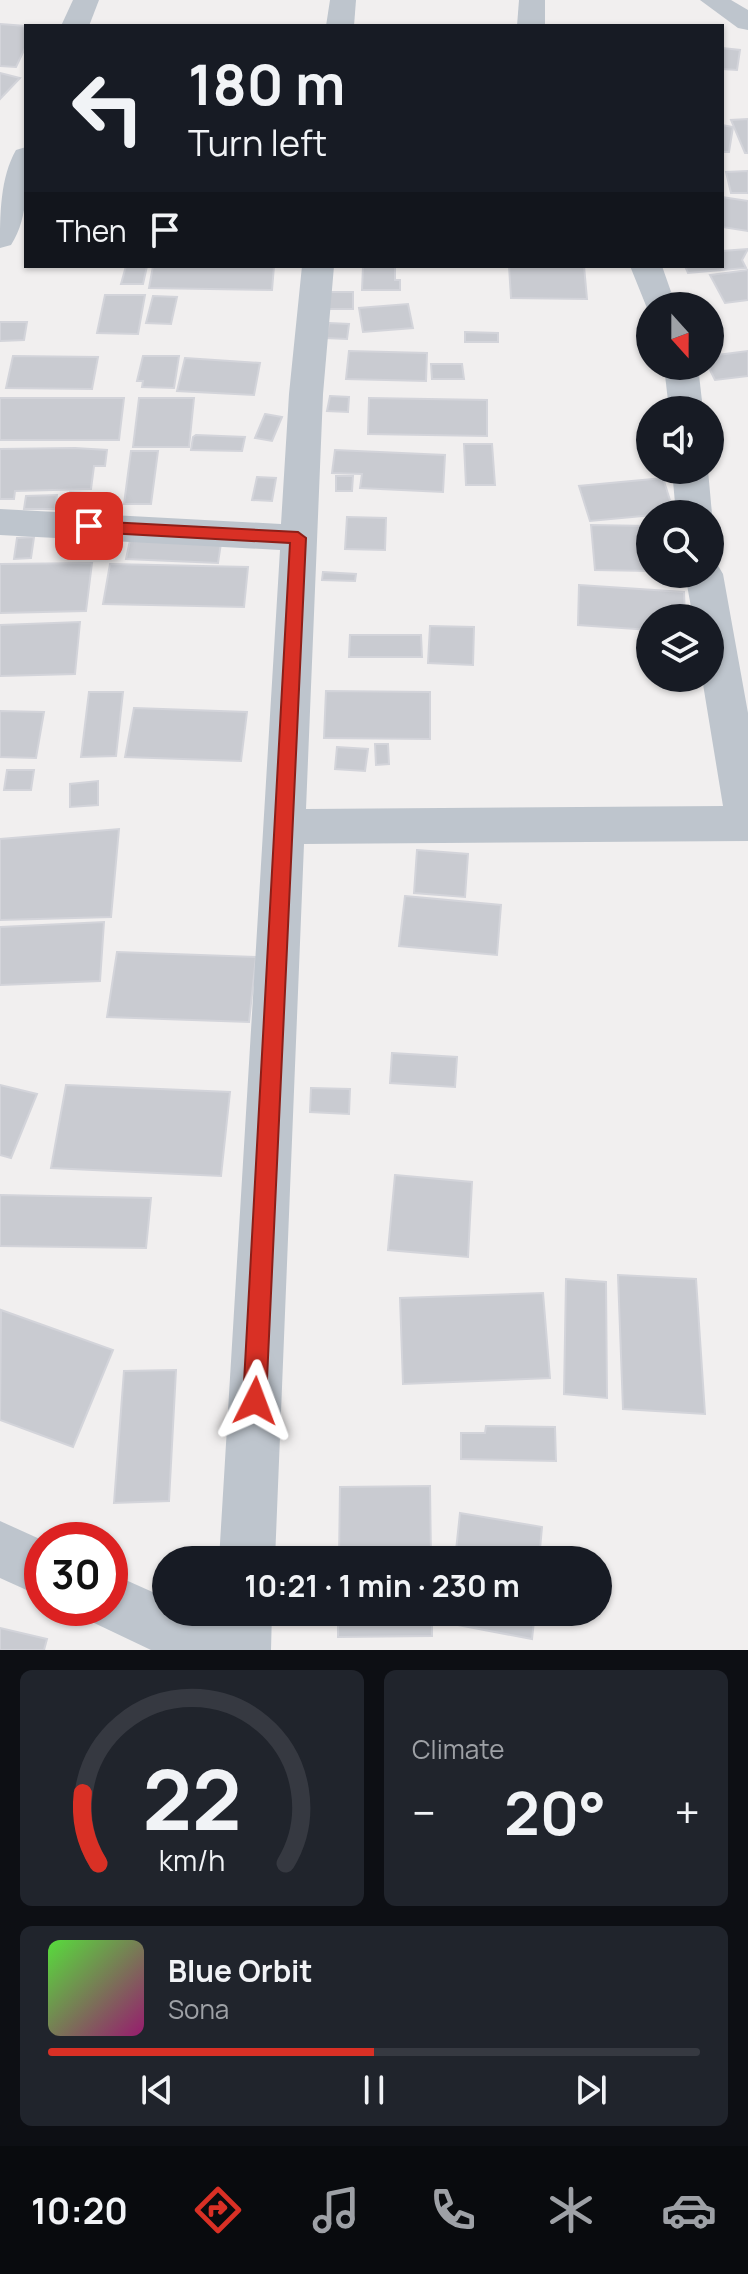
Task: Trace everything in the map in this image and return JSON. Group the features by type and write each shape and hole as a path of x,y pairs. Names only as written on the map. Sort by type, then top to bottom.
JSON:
{"street":[{"path":"76,24 86,0"},
{"path":"340,24 343,0"},
{"path":"531,24 532,0"},
{"path":"713,0 744,19 724,36"},
{"path":"0,238 24,162"},
{"path":"248,1546 298,538 306,394 318,268"},
{"path":"647,268 655,292"},
{"path":"0,522 298,538"},
{"path":"283,827 748,823 706,588"},
{"path":"0,1549 24,1560"},
{"path":"128,1609 214,1650"},
{"path":"242,1650 243,1626"}],"building":[{"path":"0,24 24,26 24,50 16,67 0,66"},
{"path":"724,48 740,50 737,70 724,69"},
{"path":"0,73 20,78 0,99"},
{"path":"748,119 748,153 745,153 731,120"},
{"path":"724,125 733,127 729,152 724,152"},
{"path":"748,171 748,193 731,193 726,172"},
{"path":"724,197 748,201 748,231 724,227"},
{"path":"748,249 742,260 746,268 688,273 686,268 724,268 724,251"},
{"path":"125,268 147,268 143,284 121,284"},
{"path":"153,268 274,268 272,290 149,288"},
{"path":"363,268 395,268 395,280 400,280 400,290 362,290"},
{"path":"509,268 584,268 587,299 511,298"},
{"path":"748,270 748,300 725,303 724,292 719,292 710,275"},
{"path":"328,292 353,292 353,309 328,309"},
{"path":"105,295 145,295 138,334 97,333"},
{"path":"153,296 177,297 171,324 146,323"},
{"path":"408,304 413,328 363,332 359,308"},
{"path":"0,322 27,322 24,340 0,341"},
{"path":"329,323 349,324 347,339 326,338"},
{"path":"465,332 498,333 498,342 465,342"},
{"path":"349,351 427,353 426,381 346,379"},
{"path":"748,351 748,376 724,379 724,354"},
{"path":"13,356 98,357 92,389 6,388"},
{"path":"143,356 179,356 174,388 142,387 143,381 137,381"},
{"path":"185,358 260,363 254,395 177,391"},
{"path":"431,364 462,364 464,379 432,379"},
{"path":"330,396 349,397 348,412 327,411"},
{"path":"0,398 124,398 119,440 0,440"},
{"path":"139,398 194,398 189,447 133,447"},
{"path":"369,398 487,400 487,436 368,434"},
{"path":"265,414 282,417 272,441 255,438"},
{"path":"196,435 245,437 242,451 191,450"},
{"path":"464,444 492,444 495,485 466,485"},
{"path":"0,449 107,450 105,466 94,466 91,489 15,491 14,499 0,499"},
{"path":"335,450 445,455 443,492 360,488 362,474 332,473"},
{"path":"131,451 158,451 151,504 124,504"},
{"path":"336,476 353,476 352,491 336,491"},
{"path":"257,477 276,478 272,501 252,500"},
{"path":"636,481 636,484 665,484 670,500 636,500 636,517 590,521 579,486"},
{"path":"70,492 108,494 106,503 68,502"},
{"path":"57,495 55,509 24,509 26,496"},
{"path":"347,517 386,518 385,550 345,549"},
{"path":"591,525 636,526 636,571 595,570"},
{"path":"34,537 31,558 14,559 17,538"},
{"path":"130,540 221,543 218,563 126,559"},
{"path":"92,563 86,611 0,613 0,564"},
{"path":"110,564 248,567 244,607 103,604"},
{"path":"323,572 356,574 355,581 322,580"},
{"path":"579,585 684,592 684,604 636,604 636,629 578,625"},
{"path":"80,622 75,674 0,676 0,625"},
{"path":"430,626 474,627 473,665 428,663"},
{"path":"350,635 421,635 422,657 349,657"},
{"path":"326,691 430,692 430,739 324,738"},
{"path":"89,692 123,692 116,756 81,757"},
{"path":"134,708 247,712 241,761 125,757"},
{"path":"0,711 44,712 36,758 0,757"},
{"path":"375,744 388,744 389,764 376,765"},
{"path":"337,747 368,749 365,771 335,769"},
{"path":"7,770 34,770 31,790 4,790"},
{"path":"98,781 98,805 70,807 70,784"},
{"path":"119,829 111,917 0,920 0,839"},
{"path":"417,850 468,854 465,897 414,893"},
{"path":"405,896 501,905 497,955 399,946"},
{"path":"104,922 100,981 0,985 0,927"},
{"path":"117,952 256,957 249,1022 107,1017"},
{"path":"392,1053 457,1057 455,1087 390,1083"},
{"path":"0,1085 37,1094 11,1158 0,1155"},
{"path":"66,1085 230,1092 221,1176 51,1168"},
{"path":"311,1088 350,1089 349,1114 310,1112"},
{"path":"395,1175 472,1182 468,1257 388,1250"},
{"path":"0,1195 151,1198 146,1248 0,1246"},
{"path":"618,1275 696,1279 705,1414 623,1409"},
{"path":"566,1279 606,1282 607,1398 564,1394"},
{"path":"543,1293 550,1378 403,1384 400,1298"},
{"path":"1,1310 113,1350 73,1447 0,1420"},
{"path":"176,1370 169,1501 114,1503 124,1371"},
{"path":"486,1426 555,1427 556,1461 461,1459 461,1433 485,1433"},
{"path":"430,1486 431,1546 339,1546 340,1487"},
{"path":"460,1513 542,1527 540,1546 456,1546"},
{"path":"338,1626 432,1626 432,1636 338,1637"},
{"path":"463,1626 533,1626 532,1639"},
{"path":"0,1628 47,1639 44,1650 0,1650"}],"route":[{"path":"89,526 298,538 255,1401"}]}
